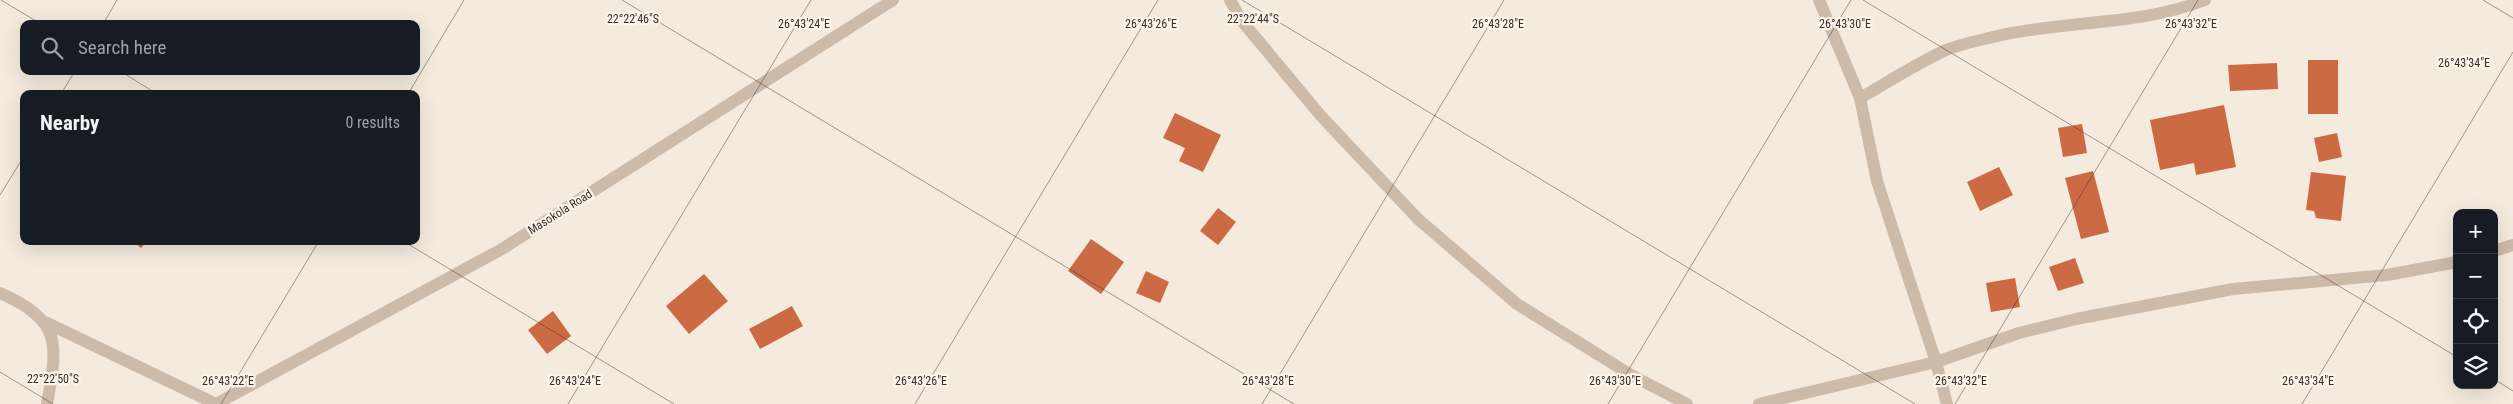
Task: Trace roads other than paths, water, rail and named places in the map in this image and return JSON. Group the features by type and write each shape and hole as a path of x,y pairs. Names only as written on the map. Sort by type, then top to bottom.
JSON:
{"street":[{"name":"Masokola Road","path":"216,404 502,249 892,0"},
{"path":"1230,0 1241,20 1321,116 1418,219 1517,304 1631,375 1687,404"},
{"path":"1819,0 1860,98 1877,181 1936,362 1947,404"},
{"path":"1860,98 1947,50 1997,36 2057,25 2161,14 2179,10 2205,0"},
{"path":"2498,250 2513,245"},
{"path":"1759,404 1936,362 2019,333 2076,319 2233,289 2387,274 2453,263"},
{"path":"0,293 20,302 45,322 216,404"},
{"path":"45,322 54,350 47,404"}]}
